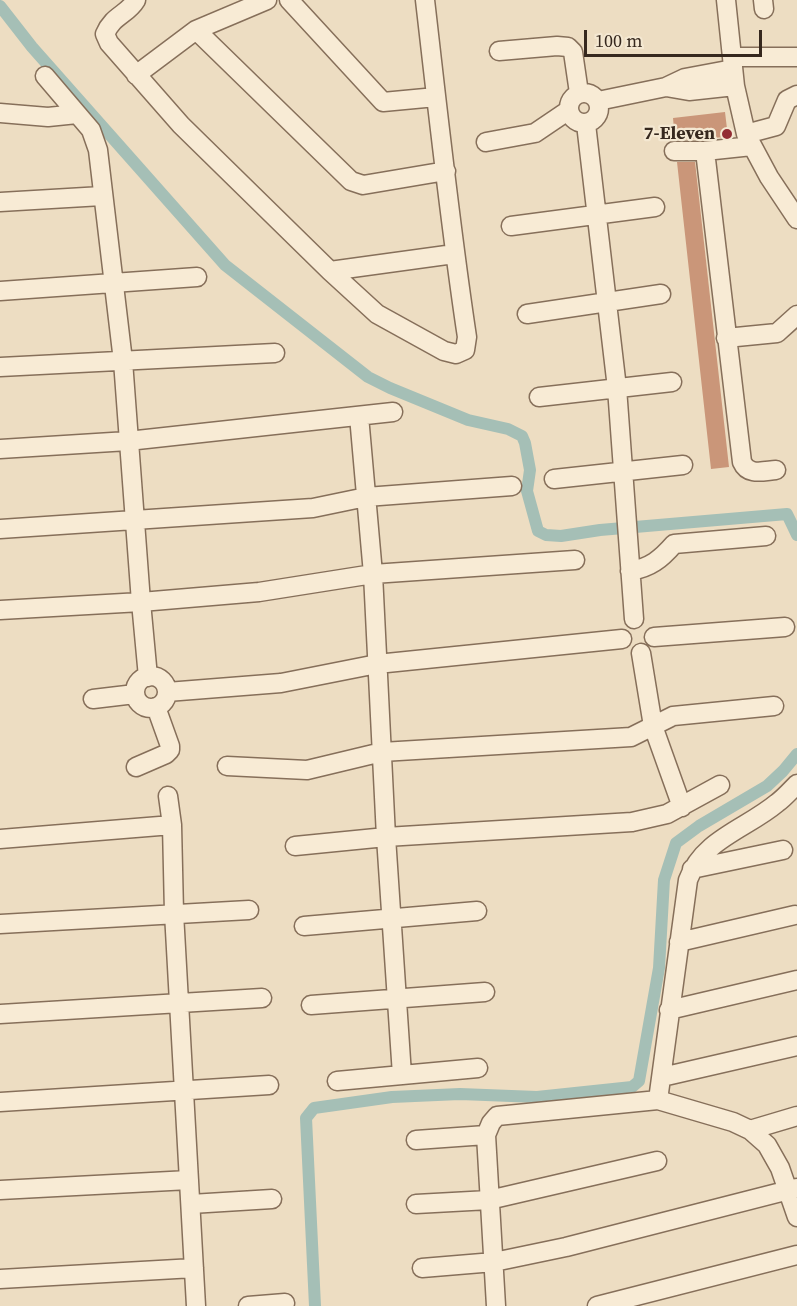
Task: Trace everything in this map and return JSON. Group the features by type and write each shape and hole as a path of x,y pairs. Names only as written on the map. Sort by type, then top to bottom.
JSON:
{"street":[{"path":"136,0 110,23 105,34 108,43 136,75 181,124 330,271 377,314 444,351 456,354 465,350 467,337 454,254 425,0"},
{"path":"136,75 196,30 267,0"},
{"path":"289,0 383,102 436,96"},
{"path":"726,0 734,71 749,140 769,177 796,214"},
{"path":"196,30 351,181 363,185 446,171"},
{"path":"499,51 568,47 573,52 579,93"},
{"path":"598,101 666,87 685,78 734,71 797,57"},
{"path":"45,76 91,130 96,140 123,361 148,677"},
{"path":"579,93 592,94 598,101 600,111 596,119 586,124 576,121 570,110 570,103 579,93"},
{"path":"674,151 705,151 749,140 776,126 787,100 797,95"},
{"path":"486,142 535,133 570,110"},
{"path":"0,114 48,117 76,114"},
{"path":"586,124 617,388 634,619"},
{"path":"705,151 742,462 745,469 750,472 776,470"},
{"path":"0,202 102,196"},
{"path":"511,226 655,207"},
{"path":"330,271 454,254"},
{"path":"0,291 197,277"},
{"path":"528,314 662,294"},
{"path":"726,338 777,333 797,315"},
{"path":"0,367 275,352"},
{"path":"539,397 672,382"},
{"path":"0,449 128,441 393,412"},
{"path":"359,416 373,574 381,752 402,1075"},
{"path":"554,479 682,465"},
{"path":"0,529 313,508 366,497 512,486"},
{"path":"630,571 642,570 658,562 674,544 766,536"},
{"path":"0,610 259,592 373,574 575,560"},
{"path":"634,619 645,622 652,628 654,637 650,647 641,652 628,650 622,639 624,627 634,619"},
{"path":"654,637 785,627"},
{"path":"167,692 281,683 377,664 622,639"},
{"path":"641,652 653,726 682,807"},
{"path":"148,677 161,680 167,692 164,701 156,707 142,706 138,703 135,694 138,683 148,677"},
{"path":"93,699 135,694"},
{"path":"227,766 307,770 381,752 631,737 673,716 774,706"},
{"path":"136,767 170,750 156,707"},
{"path":"658,1100 688,880 692,869 707,849 777,804 797,783"},
{"path":"296,846 386,837 653,819 682,807 720,785"},
{"path":"168,796 172,825 174,913 196,1306"},
{"path":"0,839 172,825"},
{"path":"692,869 783,850"},
{"path":"0,924 249,910"},
{"path":"304,926 477,911"},
{"path":"679,942 795,915"},
{"path":"669,1010 797,980"},
{"path":"311,1005 484,992"},
{"path":"0,1014 179,1001 262,998"},
{"path":"662,1077 797,1046"},
{"path":"337,1081 478,1068"},
{"path":"0,1102 269,1085"},
{"path":"496,1306 486,1135 497,1116 658,1100 733,1122 750,1130 767,1145 793,1190 797,1218"},
{"path":"750,1130 797,1116"},
{"path":"416,1140 486,1135"},
{"path":"416,1204 489,1200 657,1161"},
{"path":"0,1190 189,1180"},
{"path":"422,1268 494,1262 633,1231 793,1190"},
{"path":"191,1204 272,1199"},
{"path":"597,1306 797,1255"},
{"path":"0,1279 194,1268"},
{"path":"248,1306 285,1304"}],"building":[{"path":"725,112 728,137 675,140 673,118"},
{"path":"677,162 695,162 729,467 711,469"}],"waterway":[{"path":"0,6 32,47 225,265 368,377 468,420 508,429 522,436 530,470 527,491 538,531 546,535 561,536 600,530 787,514 797,535"},
{"path":"315,1306 306,1118 314,1108 392,1097 460,1094 537,1097 632,1087 639,1081 659,968 664,880 676,843 699,826 767,786 797,754"}],"place":[{"name":"7-Eleven","path":"727,134"}]}
